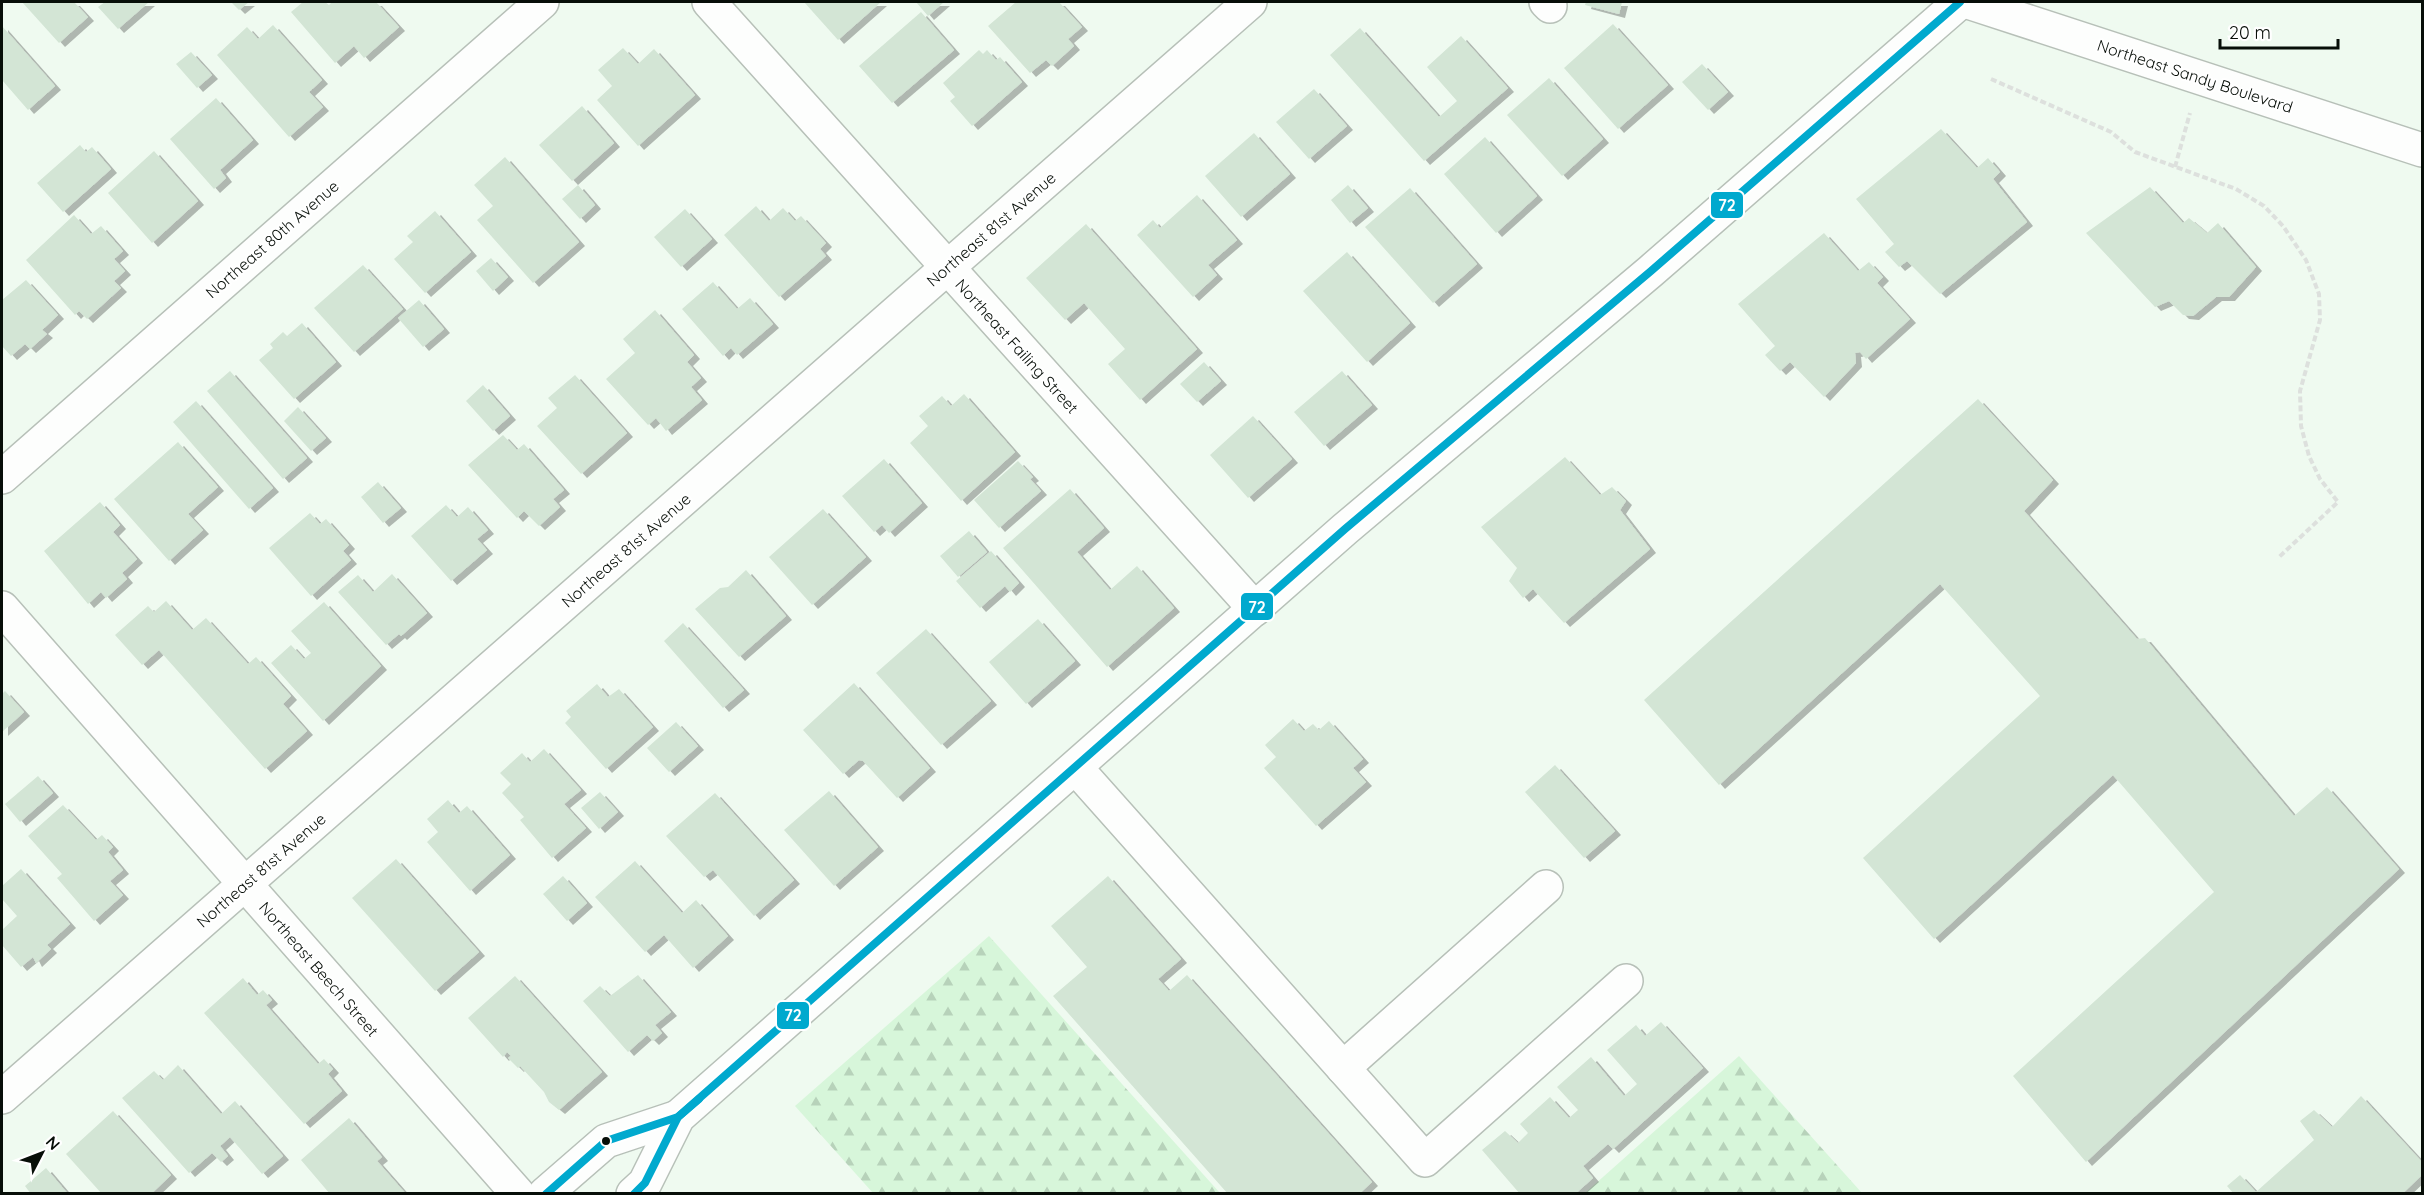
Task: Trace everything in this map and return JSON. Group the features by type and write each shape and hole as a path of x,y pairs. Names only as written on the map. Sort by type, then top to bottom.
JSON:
{"street":[{"name":"Northeast 80th Avenue","path":"2,477 542,2"},
{"name":"Northeast Failing Street","path":"709,2 1255,609"},
{"name":"Northeast 81st Avenue","path":"2,1097 1250,2"},
{"path":"633,1194 645,1183 678,1117 1345,529 1651,271 1960,2"},
{"name":"Northeast Sandy Boulevard","path":"1968,2 2422,150"},
{"name":"Northeast Beech Street","path":"2,608 518,1194"},
{"path":"1076,768 1425,1160 1626,981"},
{"path":"1343,1068 1546,887"},
{"path":"545,1194 606,1141 678,1117"}],"path":[{"path":"2175,167 2200,77"},
{"path":"1991,79 2111,132 2135,152 2236,189 2264,207 2283,226 2306,260 2319,294 2320,320 2300,391 2301,426 2309,456 2320,479 2338,502 2278,558"}],"green space":[{"path":"989,936 1220,1193 873,1193 795,1106"},
{"path":"1739,1056 1862,1193 1585,1193"}],"building":[{"path":"22,2 74,2 88,17 59,43"},
{"path":"105,2 149,2 118,29 98,7"},
{"path":"231,2 249,2 239,10"},
{"path":"303,2 325,2 329,5 332,2 376,2 399,27 364,58 354,46 335,63 291,12"},
{"path":"804,2 881,2 838,40"},
{"path":"916,2 944,2 928,16"},
{"path":"1016,2 1059,2 1082,27 1068,39 1074,46 1052,66 1046,60 1030,73 988,26"},
{"path":"1586,2 1622,2 1619,14 1585,5"},
{"path":"921,12 954,50 892,103 859,66"},
{"path":"1613,24 1668,85 1618,129 1564,68"},
{"path":"273,25 322,80 309,92 323,107 289,137 217,55 247,27 258,39"},
{"path":"2,26 55,86 28,110 2,80"},
{"path":"1360,28 1439,117 1457,101 1427,67 1461,36 1508,88 1424,161 1330,55"},
{"path":"623,48 638,64 654,49 695,95 638,146 597,100 612,86 598,70"},
{"path":"979,50 983,54 987,50 996,60 1000,57 1022,82 972,126 950,101 955,97 943,83"},
{"path":"191,52 212,75 197,88 176,64"},
{"path":"1702,64 1728,92 1708,110 1682,82"},
{"path":"1549,78 1603,139 1562,176 1507,115"},
{"path":"1314,89 1347,126 1309,159 1276,122"},
{"path":"216,98 253,140 220,170 226,178 214,189 170,139"},
{"path":"582,106 614,143 572,181 539,145"},
{"path":"1941,129 1977,168 1988,158 2000,172 1993,179 2027,222 1940,294 1907,261 1899,267 1885,252 1894,244 1856,199"},
{"path":"1254,133 1290,174 1241,217 1205,176"},
{"path":"1485,137 1537,196 1496,233 1444,174"},
{"path":"80,145 86,152 92,147 111,169 63,212 37,183"},
{"path":"154,151 198,201 152,243 108,193"},
{"path":"505,157 579,242 533,283 477,220 493,206 474,185"},
{"path":"578,185 595,205 580,219 562,199"},
{"path":"1348,185 1368,208 1350,223 1331,200"},
{"path":"2150,187 2183,223 2189,218 2207,233 2218,223 2256,267 2229,297 2216,297 2193,316 2183,315 2169,301 2155,307 2086,233"},
{"path":"1410,188 1477,264 1433,303 1365,227"},
{"path":"1197,195 1237,240 1208,265 1217,275 1193,297 1137,235 1153,220 1160,228"},
{"path":"756,206 769,221 783,208 795,221 801,216 826,243 820,249 826,256 779,297 724,235"},
{"path":"685,209 712,239 681,267 654,237"},
{"path":"435,211 471,252 425,293 394,259 413,242 407,236"},
{"path":"74,215 91,234 101,226 123,251 114,259 125,271 114,281 121,288 87,319 79,311 75,315 26,260"},
{"path":"1086,224 1197,349 1140,400 1108,364 1125,349 1084,303 1065,320 1026,278"},
{"path":"1824,233 1858,271 1869,262 1883,277 1877,283 1910,319 1866,359 1860,352 1855,353 1856,363 1824,397 1790,362 1780,371 1765,355 1775,346 1738,304"},
{"path":"1347,252 1410,323 1367,362 1303,291"},
{"path":"491,258 508,277 493,291 476,271"},
{"path":"363,265 403,309 354,352 314,308"},
{"path":"26,280 58,315 42,330 47,334 30,349 25,344 11,356 2,346 2,300"},
{"path":"713,282 737,309 750,298 773,324 737,355 731,348 723,356 682,309"},
{"path":"419,300 444,329 423,347 398,318"},
{"path":"655,310 694,355 687,362 701,378 691,387 702,400 666,431 656,418 648,425 606,379 635,353 623,339"},
{"path":"302,323 336,362 294,399 259,360 273,348 270,344 283,332 287,336"},
{"path":"1204,362 1221,381 1197,402 1180,384"},
{"path":"230,371 307,458 283,479 207,391"},
{"path":"1342,371 1372,405 1324,446 1294,412"},
{"path":"575,375 627,433 581,474 537,426 557,408 548,398"},
{"path":"483,385 510,416 493,431 466,401"},
{"path":"964,394 1015,452 961,501 910,443 928,426 919,416 942,396 951,406"},
{"path":"1978,399 2053,480 2024,511 2137,639 2145,638 2294,816 2327,787 2399,869 2086,1162 2013,1076 2214,892 2113,775 1934,939 1863,858 2040,696 1940,584 1719,785 1644,700"},
{"path":"196,401 273,488 249,509 173,422"},
{"path":"298,407 326,438 311,451 284,421"},
{"path":"1253,416 1292,459 1248,498 1210,455"},
{"path":"503,435 517,450 524,444 564,490 553,499 560,507 539,526 524,511 517,518 468,465"},
{"path":"178,442 218,487 188,514 203,530 169,561 114,499"},
{"path":"1565,457 1600,495 1612,487 1626,501 1620,510 1650,549 1564,623 1533,589 1523,598 1509,581 1517,568 1481,527"},
{"path":"884,459 922,503 889,533 882,525 874,532 842,496"},
{"path":"1018,461 1033,477 1030,479 1041,491 999,528 974,500"},
{"path":"378,482 401,508 383,523 361,497"},
{"path":"1070,489 1104,528 1077,552 1110,590 1137,566 1174,608 1107,667 1003,548"},
{"path":"100,502 120,525 113,532 137,559 122,573 127,579 106,598 101,592 88,604 44,551"},
{"path":"446,505 457,517 468,507 488,530 477,539 487,550 451,581 411,536"},
{"path":"823,509 866,557 812,605 769,557"},
{"path":"310,513 320,524 326,519 349,545 343,551 351,560 311,596 269,548"},
{"path":"969,531 987,552 958,577 940,556"},
{"path":"991,551 1019,583 1010,592 1005,586 980,608 956,581"},
{"path":"746,570 786,616 739,657 695,609 720,588 728,587"},
{"path":"392,574 427,613 401,636 399,634 386,645 338,592 358,575 373,592"},
{"path":"166,601 192,630 206,618 248,664 256,657 291,696 283,704 307,731 265,769 159,650 142,665 115,635 148,606 154,612"},
{"path":"324,602 381,666 323,721 271,663 291,645 304,659 311,653 291,631"},
{"path":"1038,619 1075,661 1026,704 989,662"},
{"path":"683,623 744,690 723,708 664,641"},
{"path":"926,629 991,701 941,745 876,673"},
{"path":"854,683 930,768 897,798 863,761 859,760 843,774 803,730"},
{"path":"597,684 608,697 619,689 653,727 606,769 565,723 571,717 566,711"},
{"path":"5,691 24,712 2,732 2,694"},
{"path":"1293,719 1304,731 1313,724 1319,730 1329,721 1363,759 1353,768 1366,782 1316,826 1264,768 1276,757 1265,745"},
{"path":"676,722 698,746 669,772 647,748"},
{"path":"544,749 581,790 564,804 586,828 552,858 520,820 524,817 502,793 511,784 500,773 522,753 530,762"},
{"path":"1555,765 1615,831 1584,858 1525,792"},
{"path":"38,776 53,793 20,822 5,804"},
{"path":"829,791 878,847 834,886 784,830"},
{"path":"600,792 618,812 599,829 581,808"},
{"path":"715,793 794,880 754,916 713,870 704,877 666,836"},
{"path":"448,800 459,813 467,806 510,855 470,891 427,842 438,832 427,819"},
{"path":"63,805 96,840 102,835 113,847 108,852 123,870 110,881 123,895 94,921 57,878 62,874 28,836"},
{"path":"396,859 479,952 435,991 352,898"},
{"path":"635,861 682,913 696,900 728,936 693,968 664,935 645,952 595,897"},
{"path":"21,869 70,924 47,945 51,949 36,963 33,957 21,967 2,945 2,930 17,916 2,899 2,886"},
{"path":"563,876 587,903 567,921 543,894"},
{"path":"1108,876 1181,959 1158,979 1169,991 1187,975 1372,1182 1359,1194 1228,1194 1053,996 1087,967 1051,926"},
{"path":"638,975 671,1012 655,1025 662,1033 653,1041 647,1035 628,1052 583,1001 600,986 610,996"},
{"path":"515,976 602,1072 559,1110 549,1102 544,1092 520,1066 518,1068 508,1058 511,1056 507,1052 503,1057 468,1018"},
{"path":"243,978 257,995 263,990 272,1000 266,1005 318,1064 324,1059 333,1069 328,1074 342,1091 304,1124 204,1013"},
{"path":"1661,1022 1703,1068 1613,1149 1608,1144 1583,1166 1593,1178 1575,1194 1520,1194 1482,1150 1505,1131 1519,1144 1528,1133 1520,1124 1550,1097 1569,1118 1578,1110 1557,1087 1591,1057 1624,1096 1637,1084 1607,1050 1636,1025 1645,1036"},
{"path":"178,1065 221,1114 235,1101 283,1156 262,1174 230,1137 220,1146 228,1156 221,1162 212,1153 189,1173 122,1098 154,1071 163,1080"},
{"path":"2361,1096 2422,1162 2422,1175 2402,1194 2234,1194 2227,1186 2240,1175 2256,1192 2314,1140 2300,1121 2314,1110 2332,1127"},
{"path":"113,1111 171,1175 151,1194 102,1194 66,1154"},
{"path":"349,1118 382,1157 377,1161 406,1194 330,1194 301,1160"},
{"path":"46,1168 68,1194 31,1194 25,1186"}],"transit line":[{"name":"72","path":"546,1194 606,1141 678,1117 1345,529 1651,271 1960,2"},
{"name":"72","path":"634,1194 645,1183 678,1117 699,1099"}]}
